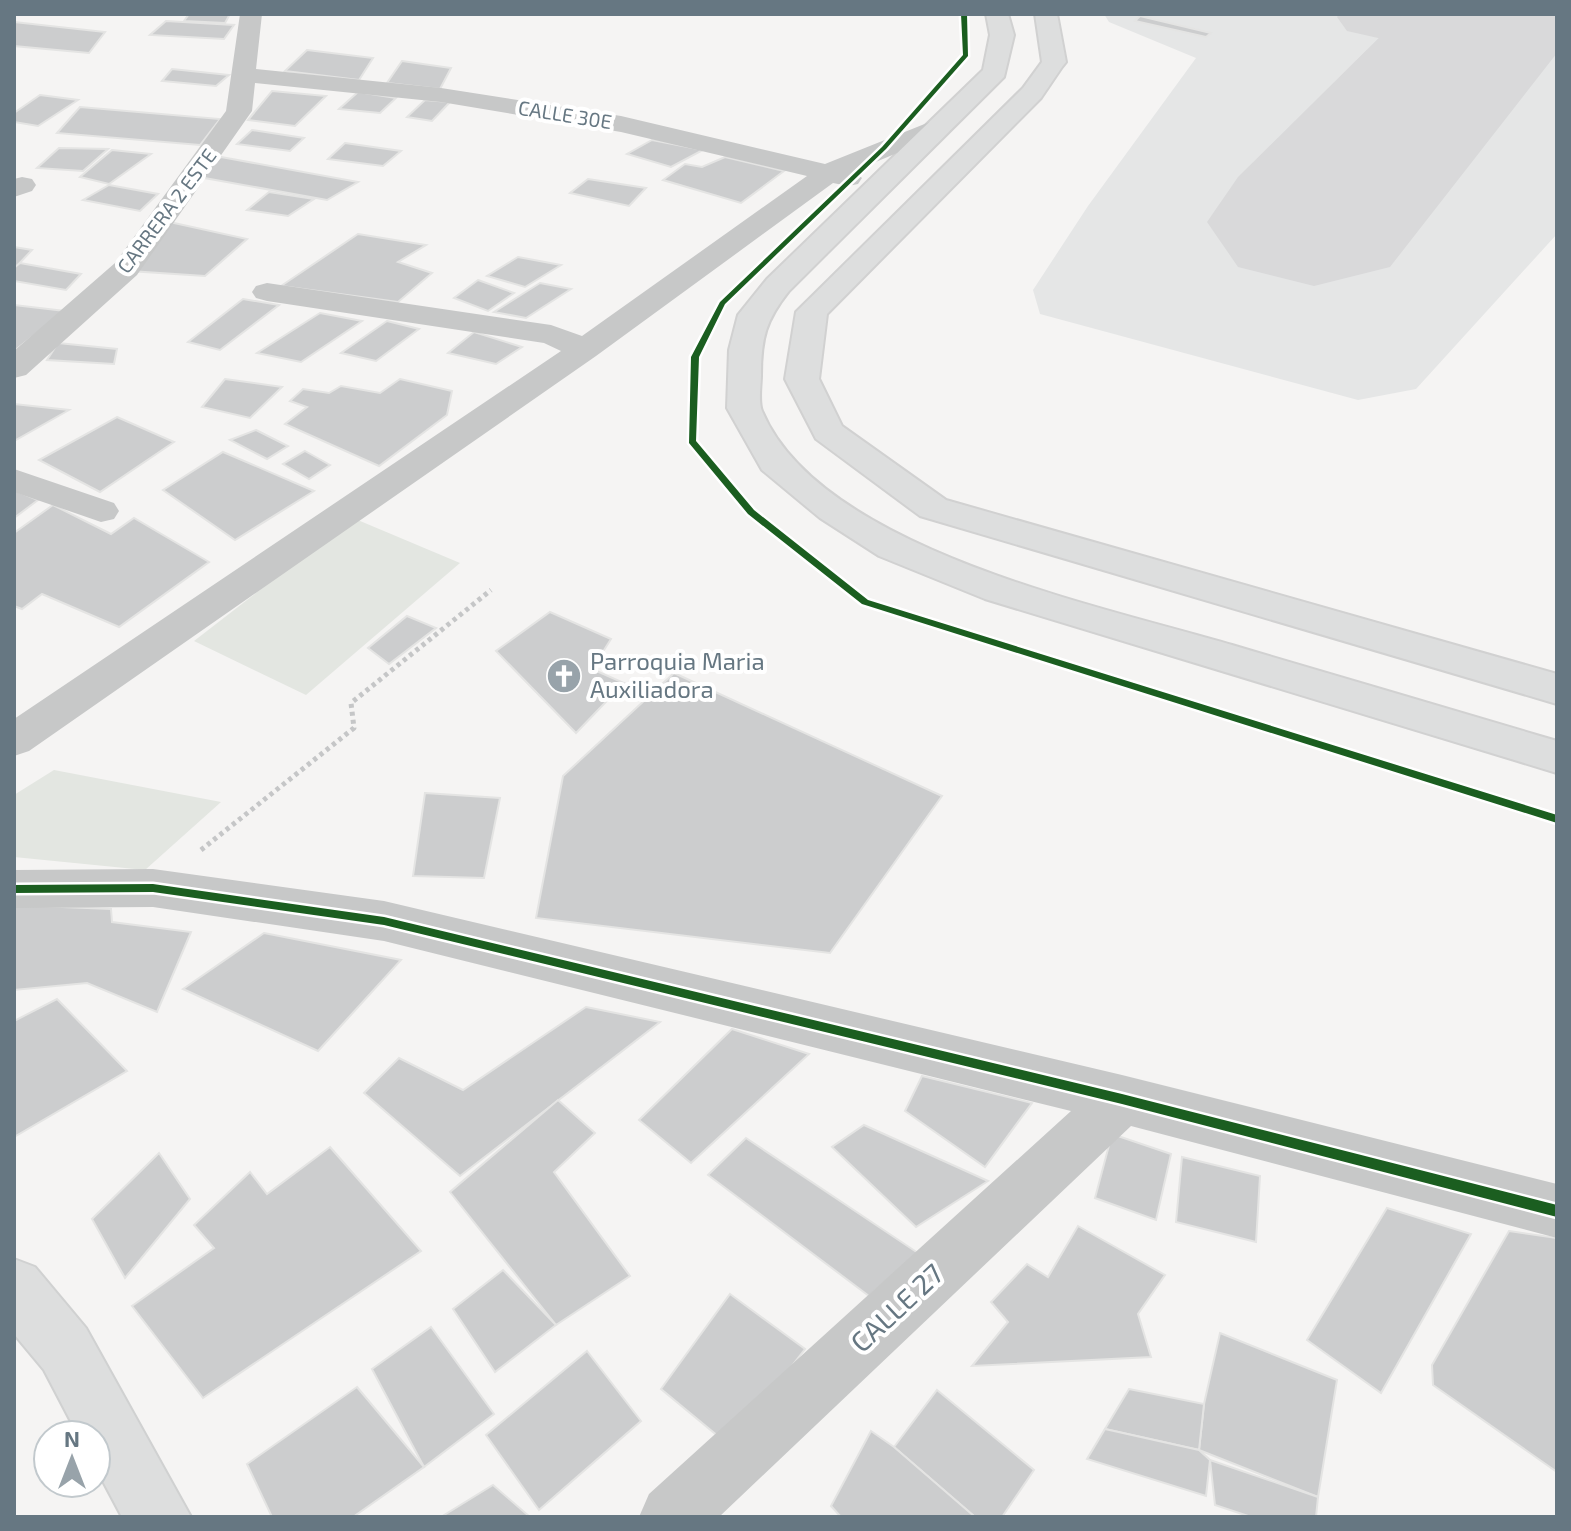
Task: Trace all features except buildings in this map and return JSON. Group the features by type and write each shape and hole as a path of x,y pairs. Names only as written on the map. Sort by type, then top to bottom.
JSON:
{"main road":[{"path":"997,14 1002,35 995,72 778,285 754,315 745,350 744,408 775,462 833,510 892,547 999,590 1557,757"},
{"path":"1046,14 1054,62 1032,93 812,312 802,379 828,432 933,508 1557,689"},
{"path":"14,1288 65,1349 158,1517"}],"street":[{"name":"CARRERA 2 ESTE","path":"14,368 126,269 239,111 251,14"},
{"name":"CALLE 30E","path":"245,75 441,95 621,124 832,171 879,188"},
{"path":"14,740 585,349 832,171 941,126"},
{"path":"267,292 551,335 585,349"},
{"path":"14,480 101,511"},
{"path":"14,889 153,888 384,921 1122,1099 1557,1211"},
{"name":"CALLE 27","path":"672,1517 1122,1099"}],"path":[{"path":"153,888 354,728 351,703 491,590"}],"shaded area":[{"path":"1104,14 1557,14 1557,234 1416,389 1358,400 1040,314 1033,290 1088,206 1196,58 1109,22"},
{"path":"353,518 460,563 306,695 194,641"},
{"path":"54,770 221,802 145,870 14,857 14,795"}],"taxiway":[{"path":"1371,17 1476,39"}],"runway":[{"path":"1314,222 1499,14"}],"cycle path":[{"path":"964,14 966,55 884,148 722,303 695,357 692,441 751,512 865,602 1557,819"},
{"path":"14,889 153,888 384,921 1122,1099 1557,1211"}],"place":[{"name":"Parroquia Maria Auxiliadora","path":"564,676"}]}
